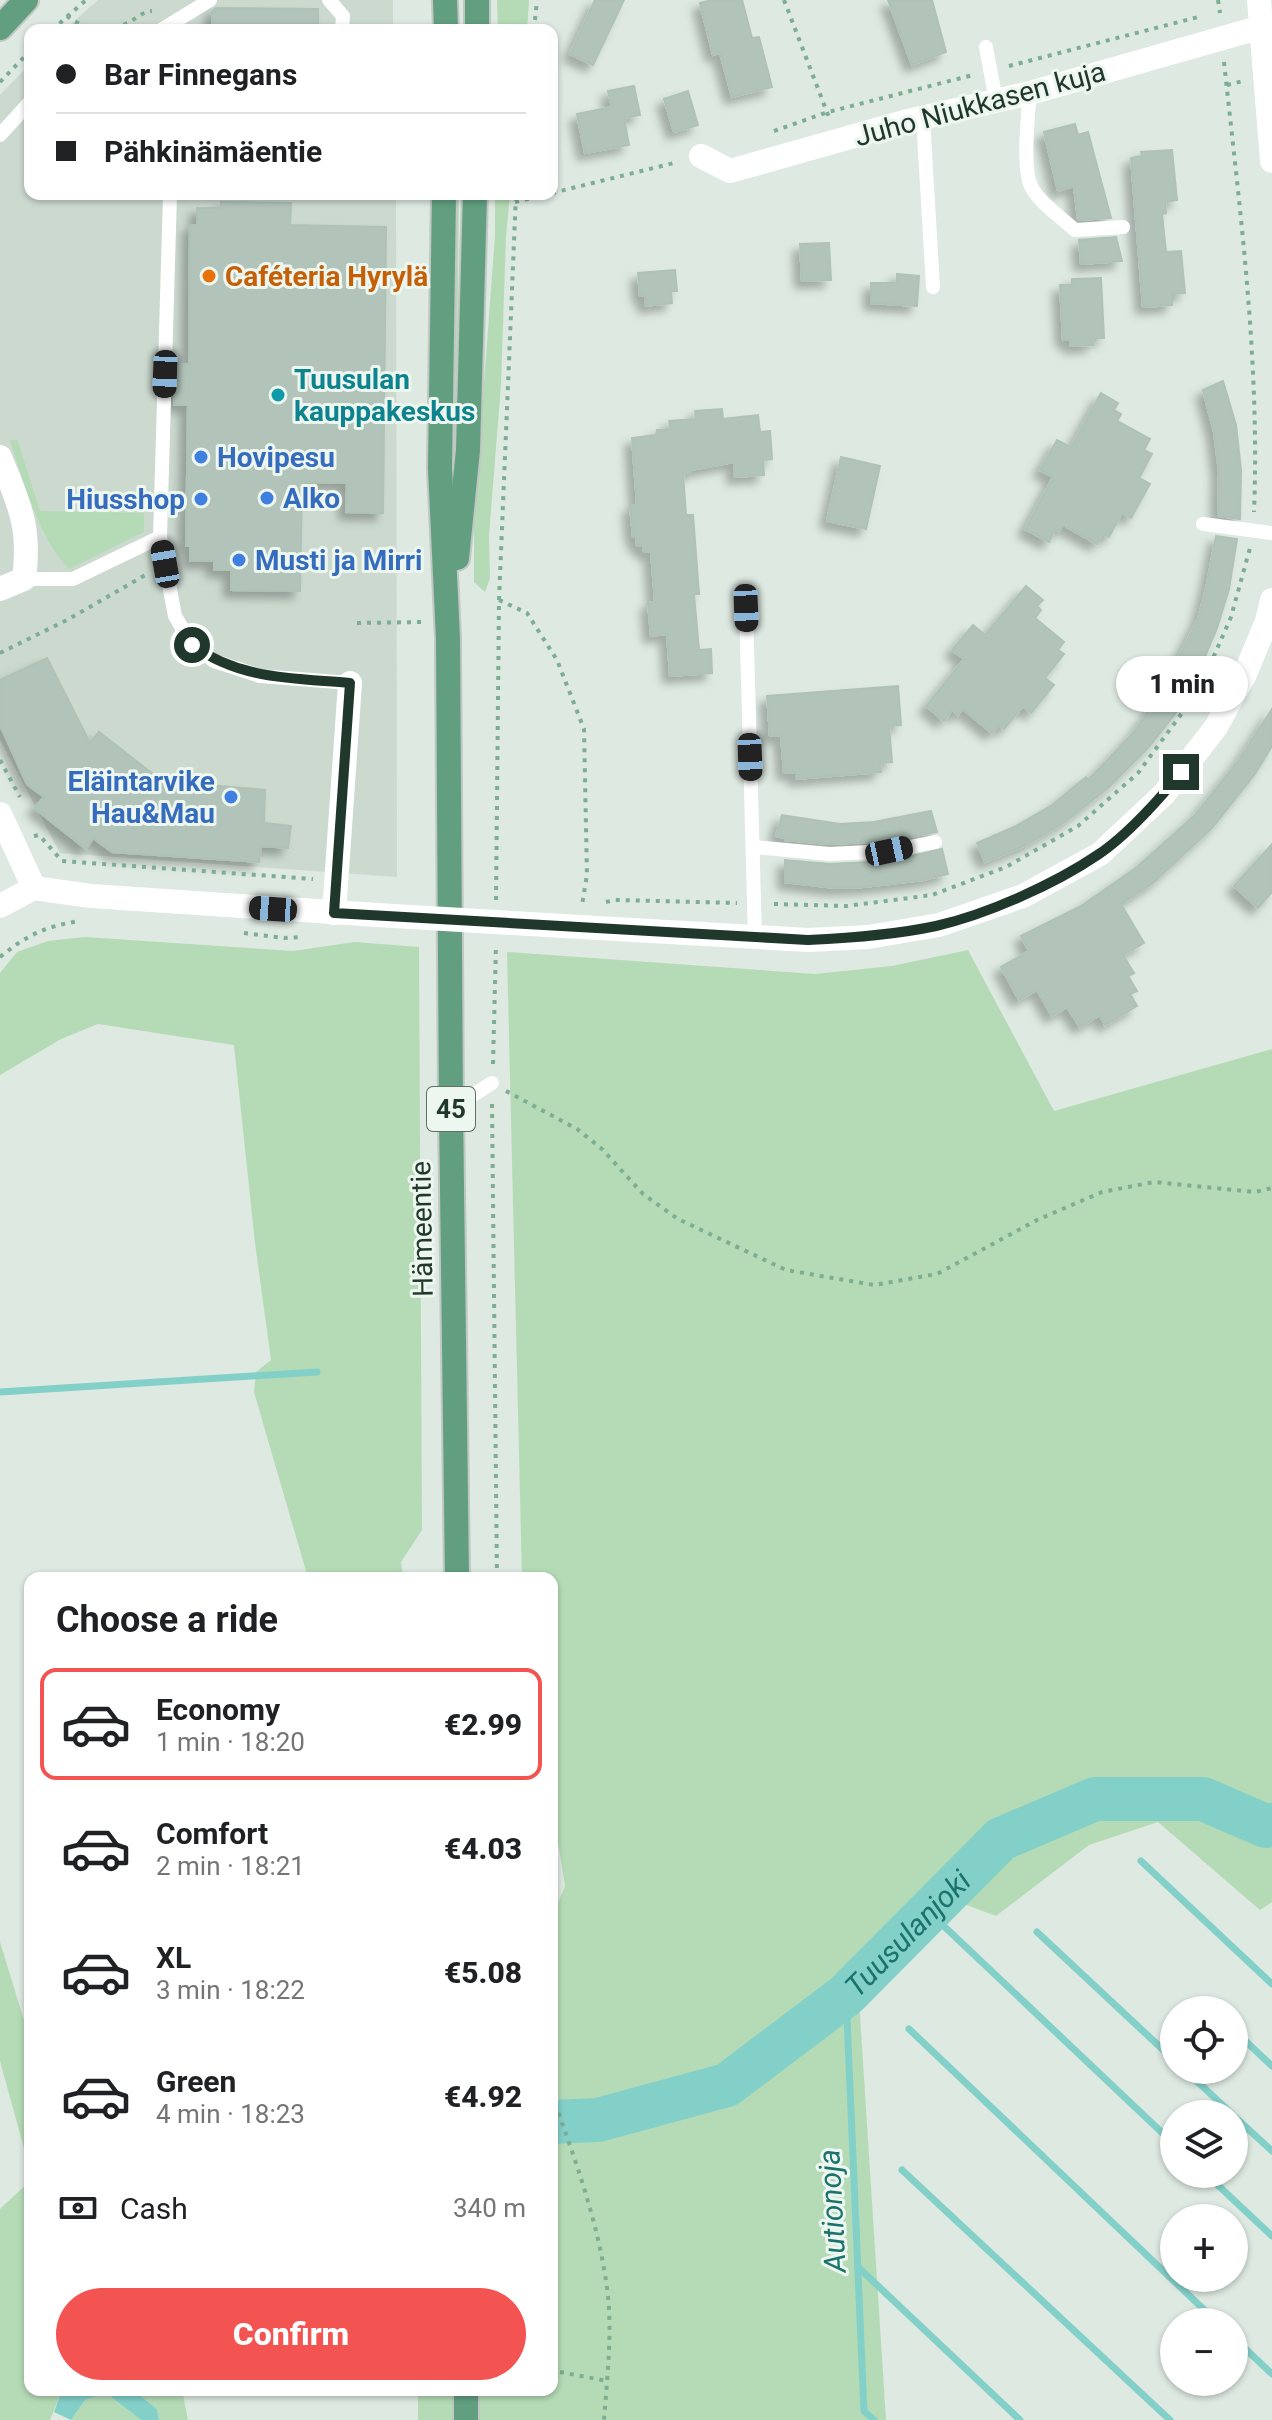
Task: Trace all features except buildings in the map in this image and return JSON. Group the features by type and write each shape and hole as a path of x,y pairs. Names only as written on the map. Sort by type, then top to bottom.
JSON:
{"main road":[{"path":"0,28 26,0"},
{"path":"445,0 446,24"},
{"path":"477,0 477,24"},
{"name":"Hämeentie","path":"444,200 440,468 448,639 457,1572"},
{"name":"Hämeentie","path":"448,639 468,450 475,200"},
{"path":"466,2396 466,2420"}],"street":[{"path":"1259,0 1266,26 1272,161"},
{"name":"Juho Niukkasen kuja","path":"701,156 730,171 923,118 1030,93 1266,26"},
{"path":"0,457 25,519 28,550 24,579 0,589"},
{"path":"0,814 34,888 90,908 334,913 808,940 868,937 939,925 1023,896 1100,854 1164,794 1216,727 1245,674 1267,621 1272,600"},
{"path":"334,913 350,683"},
{"path":"0,906 34,888"}],"lane":[{"path":"170,24 210,0"},
{"path":"329,0 343,16 342,24"},
{"path":"986,47 996,101"},
{"path":"1030,93 1026,147 1031,186 1075,230 1123,227"},
{"path":"0,135 24,109"},
{"path":"923,118 933,287"},
{"path":"170,200 160,537 175,616 192,645 214,661 260,676 350,683"},
{"path":"1203,524 1272,533"},
{"path":"24,579 73,579 160,537"},
{"path":"746,608 755,938"},
{"path":"753,847 830,854 889,851 935,842"},
{"path":"451,1109 492,1083"}],"path":[{"path":"58,24 86,0"},
{"path":"535,24 537,0"},
{"path":"784,0 828,112 836,141"},
{"path":"604,903 615,900 847,906 932,895 1006,867 1078,826 1138,773 1199,690 1231,617 1249,556 1256,469 1253,368 1218,0"},
{"path":"126,24 146,11 180,11 184,15"},
{"path":"67,16 77,24"},
{"path":"0,82 24,58"},
{"path":"496,915 499,600 515,202 524,200"},
{"path":"499,600 527,613 557,660 584,729 587,875 581,908 593,905"},
{"path":"357,623 424,622"},
{"path":"15,843 39,835 62,861 336,881"},
{"path":"0,957 16,943 90,908"},
{"path":"496,931 492,1083 497,1572"},
{"path":"239,932 284,938 315,936"},
{"path":"492,1083 577,1129 602,1149 643,1194 678,1219 786,1270 874,1285 937,1274 1037,1220 1102,1192 1154,1182 1255,1192 1272,1188"},
{"path":"558,2111 594,2222 608,2296 604,2420"},
{"path":"560,2372 607,2381"}],"shaded area":[{"path":"98,0 393,0 393,24 71,24"},
{"path":"24,70 24,200 396,200 397,877 60,853 0,740 0,95"}],"green space":[{"path":"497,0 529,0 527,24 498,24"},
{"path":"453,200 459,200 456,464 453,468 450,466"},
{"path":"495,200 509,200 501,385 489,535 490,578 485,592 474,582 474,519"},
{"path":"17,439 40,511 144,513 144,532 69,569 49,542 34,509 10,441"},
{"path":"85,937 293,951 355,942 419,947 422,1530 401,1562 402,1572 306,1572 254,1392 256,1372 271,1360 234,1045 98,1024 61,1039 0,1075 0,973 17,952 48,941"},
{"path":"968,950 1054,1111 1272,1049 1272,1902 1260,1910 1158,1822 1089,1845 996,1916 956,1901 935,1914 859,2000 886,2420 418,2420 418,2396 558,2396 558,1903 565,1886 558,1842 558,1572 522,1572 507,952 815,974 892,966"},
{"path":"0,1942 24,2020 24,2148 0,2061"},
{"path":"24,2187 24,2396 60,2396 50,2420 0,2420 0,2209"},
{"path":"110,2396 141,2420 71,2420 85,2400"},
{"path":"141,2396 183,2396 188,2420 159,2420 157,2409"}],"water":[{"path":"60,2396 97,2396 85,2400 71,2420 54,2412"},
{"path":"110,2396 141,2396 157,2409 159,2420 141,2420"}],"waterway":[{"path":"0,1392 317,1372"},
{"name":"Tuusulanjoki","path":"558,2122 598,2120 727,2085 846,1995 1001,1839 1095,1799 1203,1799 1266,1826 1272,1825"},
{"path":"1141,1861 1272,1984"},
{"path":"929,1912 1160,2131"},
{"path":"1037,1932 1160,2047"},
{"name":"Autionoja","path":"846,1995 864,2411 874,2420"},
{"path":"909,2029 1202,2308"},
{"path":"1248,2043 1272,2066"},
{"path":"1200,2084 1217,2100"},
{"path":"1248,2129 1272,2151"},
{"path":"902,2170 1170,2420"},
{"path":"1221,2188 1272,2236"},
{"path":"859,2268 1020,2420"},
{"path":"1248,2351 1272,2374"}],"place":[{"name":"Caféteria Hyrylä","path":"209,276"},
{"name":"Tuusulan kauppakeskus","path":"278,395"},
{"name":"Hovipesu","path":"201,457"},
{"name":"Alko","path":"267,498"},
{"name":"Hiusshop","path":"201,499"},
{"name":"Musti ja Mirri","path":"239,560"},
{"name":"Eläintarvike Hau&Mau","path":"231,797"}],"route":[{"path":"192,645 214,661 260,676 350,683 334,913 808,940 868,937 939,925 1023,896 1100,854 1164,794 1181,772"}]}
